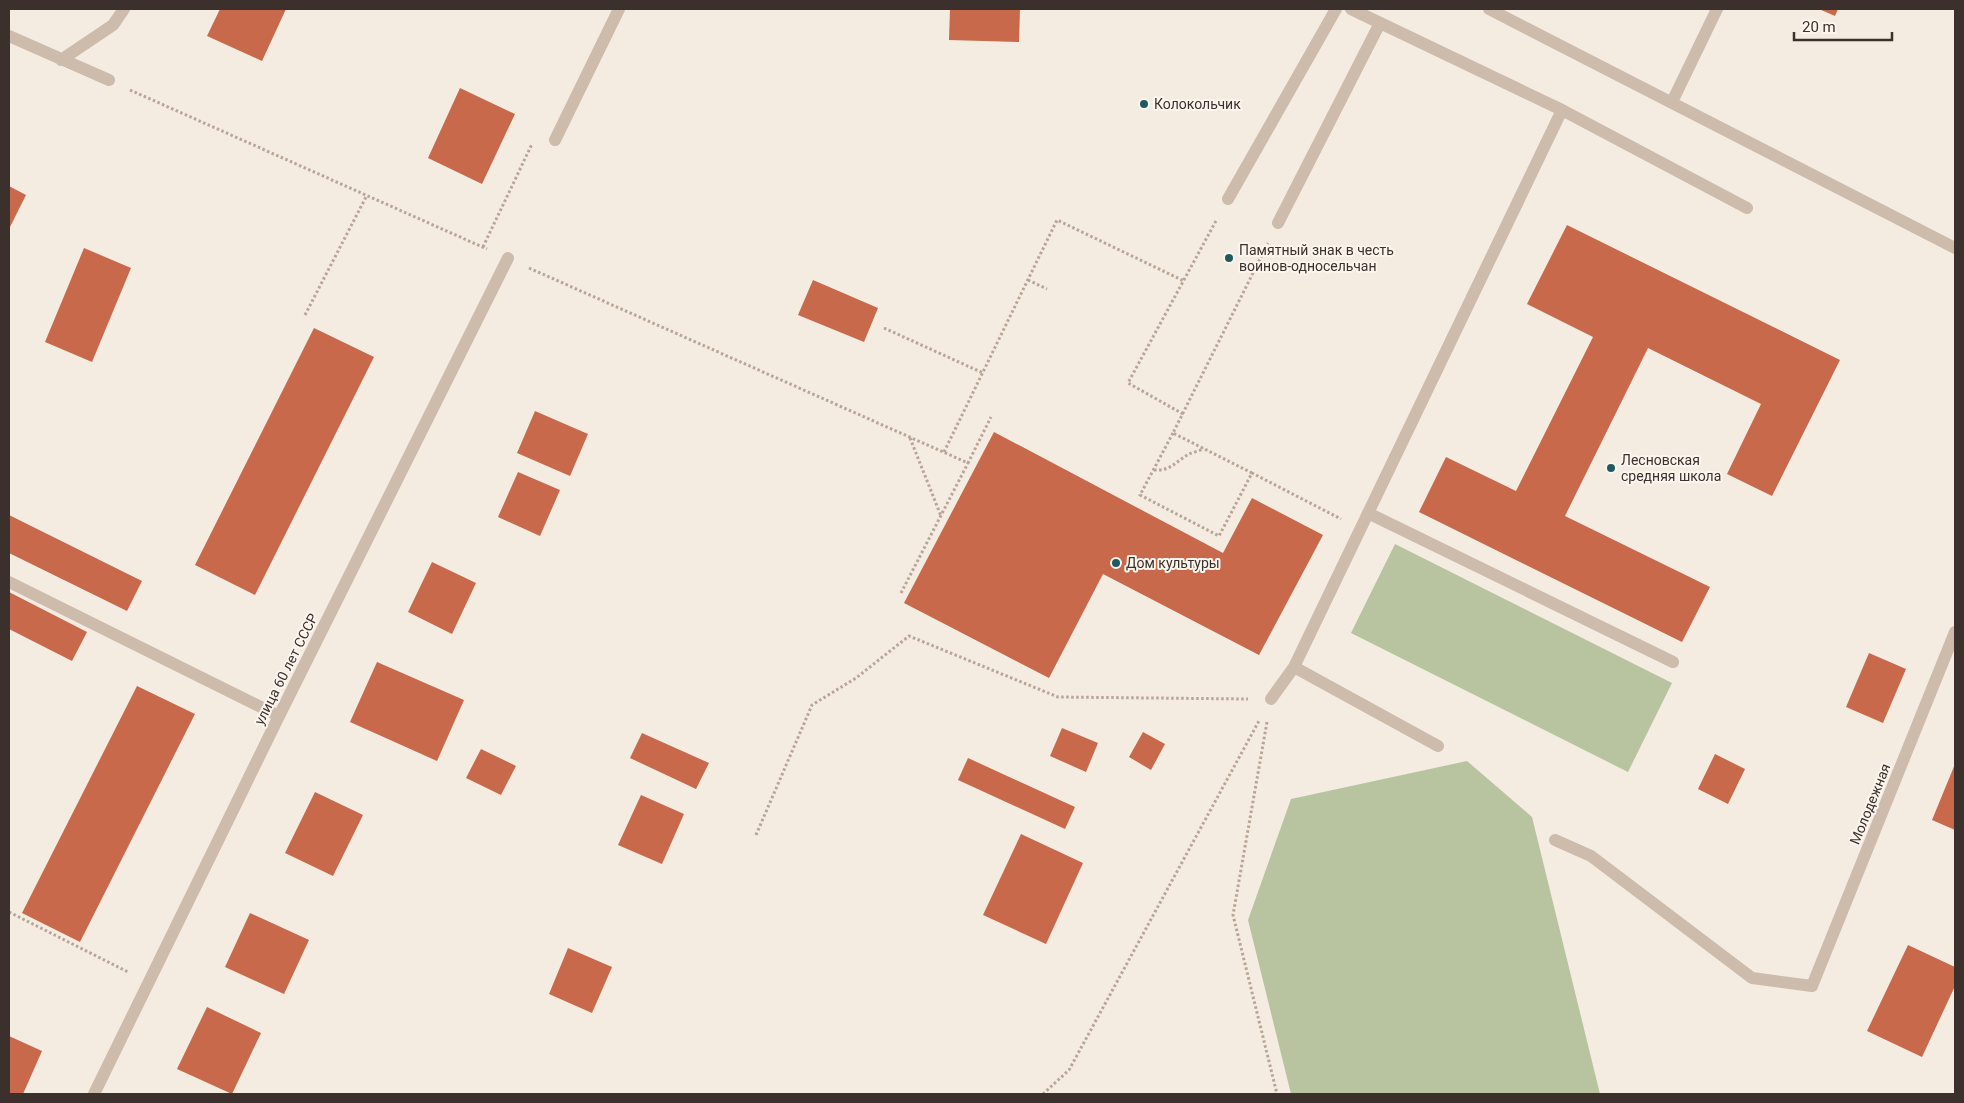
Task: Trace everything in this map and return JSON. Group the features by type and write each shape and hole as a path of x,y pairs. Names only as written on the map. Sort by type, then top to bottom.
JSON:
{"street":[{"path":"61,60 113,25 124,9"},
{"path":"555,140 619,9"},
{"path":"1228,199 1336,9"},
{"path":"1351,9 1562,110 1747,208"},
{"path":"1489,9 1955,248"},
{"path":"1672,102 1717,9"},
{"path":"1278,223 1380,23"},
{"path":"9,36 108,80"},
{"path":"1271,699 1294,667 1562,110"},
{"name":"улица 60 лет СССР","path":"94,1094 279,716 508,258"},
{"path":"1368,513 1673,662"},
{"path":"9,582 279,716"},
{"name":"Молодежная","path":"1555,840 1591,856 1752,978 1812,986 1955,632"},
{"path":"1294,667 1438,746"}],"path":[{"path":"305,315 367,196"},
{"path":"1183,414 1128,383 1228,199"},
{"path":"968,463 944,452 1057,220 1184,280"},
{"path":"1252,473 1219,536 1140,495 1183,414 1278,223"},
{"path":"1028,280 1047,289"},
{"path":"884,328 983,373"},
{"path":"901,593 991,417"},
{"path":"1173,433 1349,523"},
{"path":"910,437 942,516"},
{"path":"1154,470 1164,470 1178,464 1189,454 1205,449"},
{"path":"756,836 812,705 856,678 909,636 1058,697 1271,699"},
{"path":"1043,1094 1069,1070 1271,699"},
{"path":"1271,699 1233,915 1277,1094"},
{"path":"9,912 149,983"}],"green space":[{"path":"1395,544 1672,683 1628,772 1351,633"},
{"path":"1467,761 1532,817 1600,1094 1291,1094 1248,920 1291,799"}],"building":[{"path":"220,9 286,9 262,61 207,36"},
{"path":"950,9 1020,9 1019,42 949,40"},
{"path":"1819,9 1838,9 1835,16"},
{"path":"460,88 515,114 482,184 428,158"},
{"path":"9,186 26,195 9,229"},
{"path":"1567,225 1840,360 1772,496 1727,474 1761,404 1648,348 1565,516 1710,587 1682,642 1419,512 1446,457 1516,491 1593,337 1527,304"},
{"path":"84,248 131,268 92,362 45,342"},
{"path":"813,280 878,308 864,342 798,315"},
{"path":"314,328 374,357 255,595 195,565"},
{"path":"535,411 588,434 570,476 517,453"},
{"name":"Дом культуры","path":"994,432 1223,553 1252,498 1323,535 1259,655 1103,574 1049,678 904,603"},
{"path":"518,472 560,490 540,536 498,517"},
{"path":"9,515 142,581 127,611 9,553"},
{"path":"432,562 476,583 452,634 408,612"},
{"path":"9,592 87,632 72,661 9,629"},
{"path":"1869,653 1906,669 1883,723 1846,707"},
{"path":"377,662 464,700 437,761 350,722"},
{"path":"137,686 195,714 80,942 22,913"},
{"path":"1062,728 1098,743 1086,772 1050,756"},
{"path":"1143,732 1165,744 1151,770 1129,757"},
{"path":"642,733 709,763 696,789 630,758"},
{"path":"481,749 516,766 501,795 466,778"},
{"path":"1715,754 1745,769 1728,804 1698,789"},
{"path":"968,758 1075,807 1065,829 958,780"},
{"path":"1955,764 1955,830 1932,820"},
{"path":"315,792 363,815 333,876 285,853"},
{"path":"641,795 684,814 662,864 618,845"},
{"path":"1021,834 1083,863 1046,944 983,915"},
{"path":"250,913 309,940 284,994 225,967"},
{"path":"1908,945 1955,967 1955,986 1922,1057 1867,1031"},
{"path":"568,948 612,967 592,1013 549,994"},
{"path":"207,1007 261,1033 232,1094 177,1069"},
{"path":"9,1036 42,1051 23,1094 9,1094"}],"place":[{"name":"Колокольчик","path":"1144,104"},
{"name":"Памятный знак в честь воинов-односельчан","path":"1229,258"},
{"name":"Лесновская средняя школа","path":"1611,468"},
{"name":"Дом культуры","path":"1116,563"}]}
